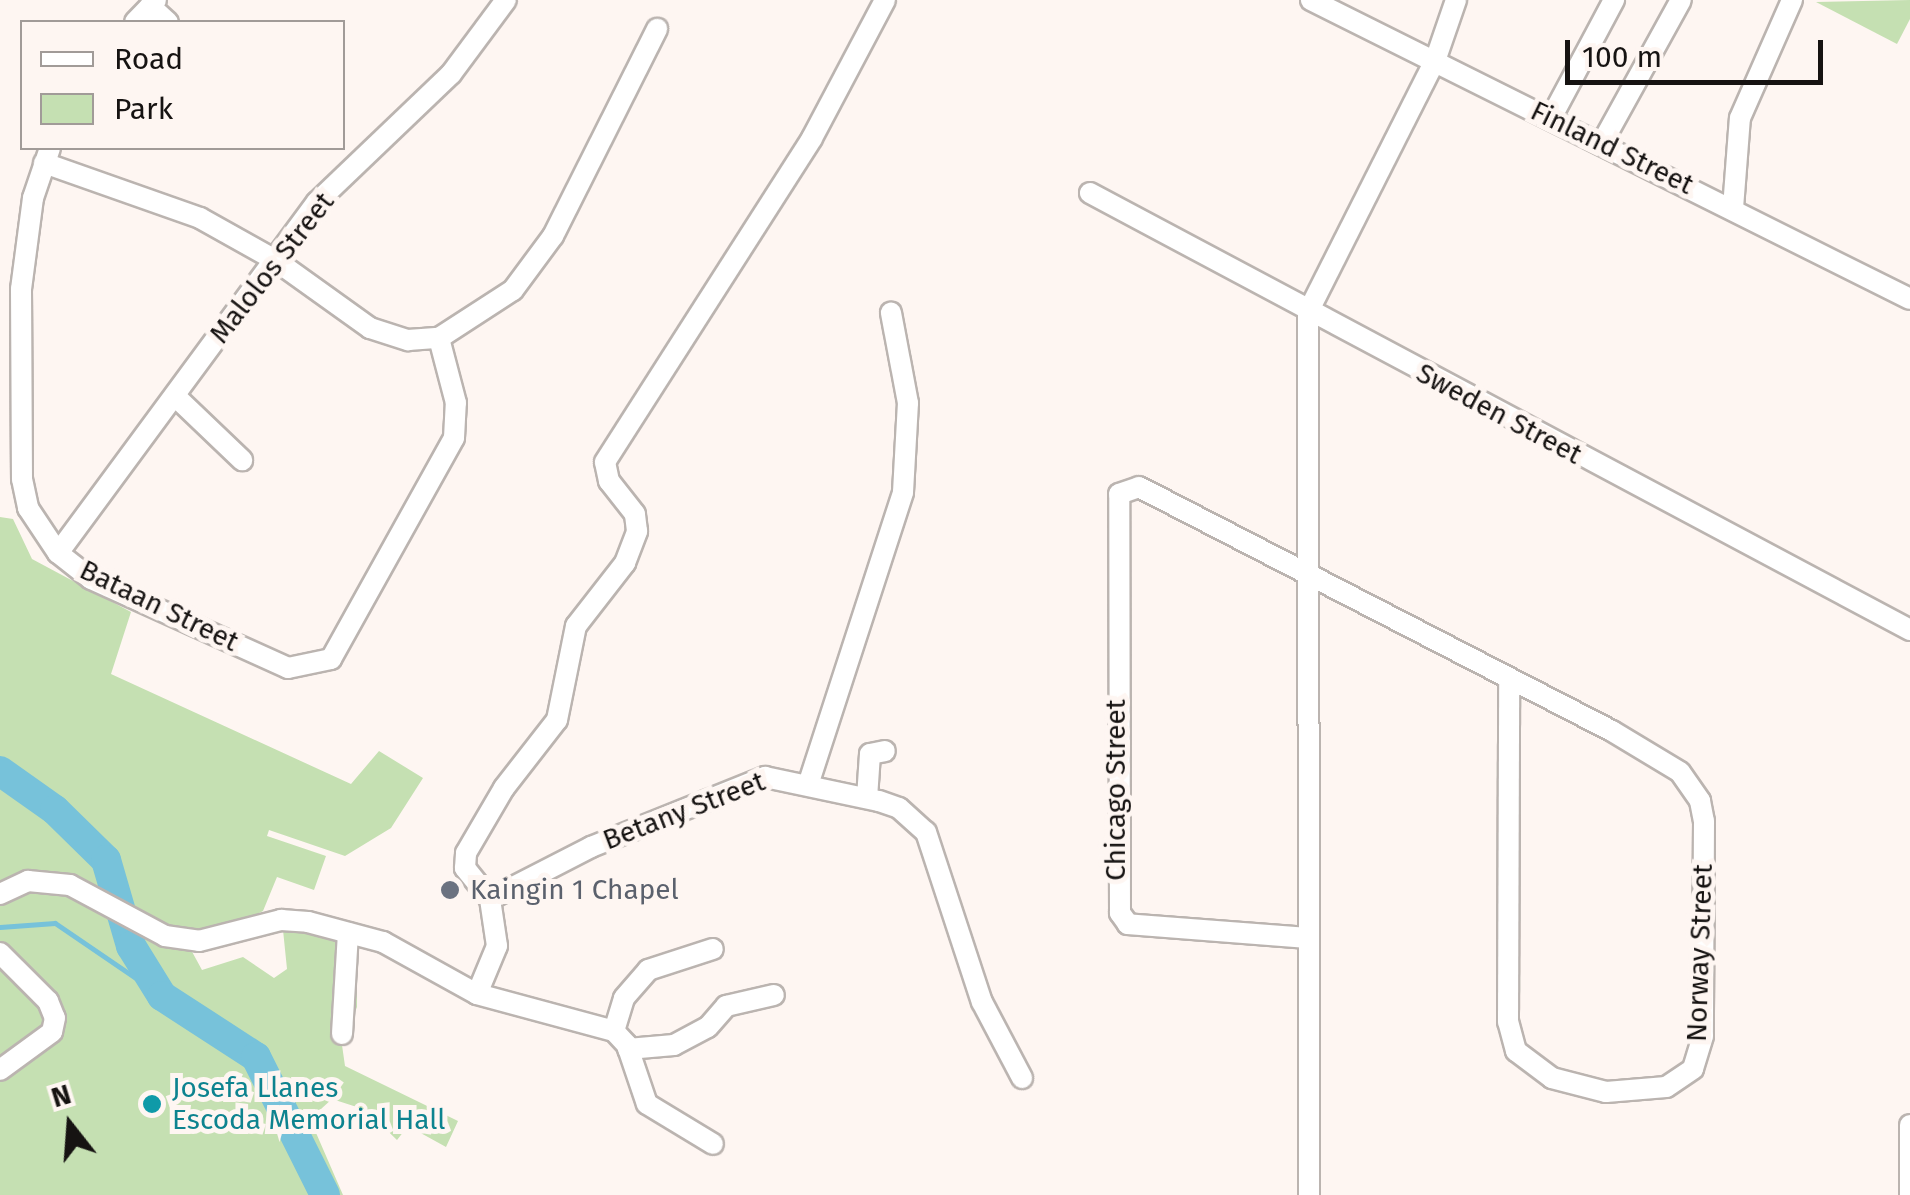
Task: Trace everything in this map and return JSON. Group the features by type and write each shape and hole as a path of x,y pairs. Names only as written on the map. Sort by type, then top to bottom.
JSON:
{"street":[{"name":"Malolos Street","path":"58,554 317,202 451,74 506,0"},
{"path":"477,994 497,946 490,899 465,868 466,853 504,788 557,720 576,626 625,563 637,530 635,514 609,480 605,462 812,138 885,0"},
{"name":"Finland Street","path":"1312,0 1910,299"},
{"path":"1308,1195 1308,312 1435,61 1456,0"},
{"path":"1551,118 1614,0"},
{"path":"1602,144 1681,0"},
{"path":"1733,208 1740,118 1792,0"},
{"path":"47,156 200,218 275,260 370,328 408,340 439,338 513,290 554,236 658,29"},
{"name":"Bataan Street","path":"47,156 21,289 22,479 28,508 58,554 91,579 288,668 319,666 342,649 454,438 456,403 439,338"},
{"name":"Sweden Street","path":"1090,193 1910,630"},
{"path":"808,785 903,492 910,430 892,313"},
{"path":"175,396 242,460"},
{"name":"Norway Street","path":"1139,487 1680,772 1700,801 1702,1036 1693,1069 1666,1087 1639,1094 1606,1092 1552,1078 1516,1051 1508,1022 1509,682"},
{"name":"Chicago Street","path":"1139,487 1123,489 1116,499 1120,913 1128,924 1308,938"},
{"path":"867,798 870,754 885,751"},
{"name":"Betany Street","path":"490,899 716,793 764,777 899,808 926,832 982,1002 1022,1078"},
{"path":"0,894 14,883 47,880 165,936 199,942 282,920 382,942 477,994 614,1031 628,1049 647,1104 713,1144"},
{"path":"342,1034 348,933"},
{"path":"614,1031 624,998 648,970 713,949"},
{"path":"0,952 48,1002 54,1018 52,1032 0,1070"},
{"path":"628,1049 674,1046 708,1027 726,1006 774,995"},
{"path":"1910,1125 1910,1195"}],"green space":[{"path":"1910,0 1910,19 1897,44 1816,2"},
{"path":"0,517 13,519 32,559 131,612 111,674 351,784 379,751 423,778 391,828 345,856 269,830 267,836 326,856 314,890 277,877 263,911 190,948 202,970 243,957 274,978 287,969 283,930 304,927 340,940 357,973 357,1007 342,1045 345,1066 458,1121 446,1147 408,1126 397,1140 366,1110 332,1099 310,1119 343,1195 0,1195"}],"waterway":[{"path":"0,771 55,810 106,860 131,946 162,996 256,1057 325,1195"},
{"path":"0,927 55,923 162,996"}],"place":[{"name":"Kaingin 1 Chapel","path":"450,890"},
{"name":"Josefa Llanes Escoda Memorial Hall","path":"152,1104"}]}
